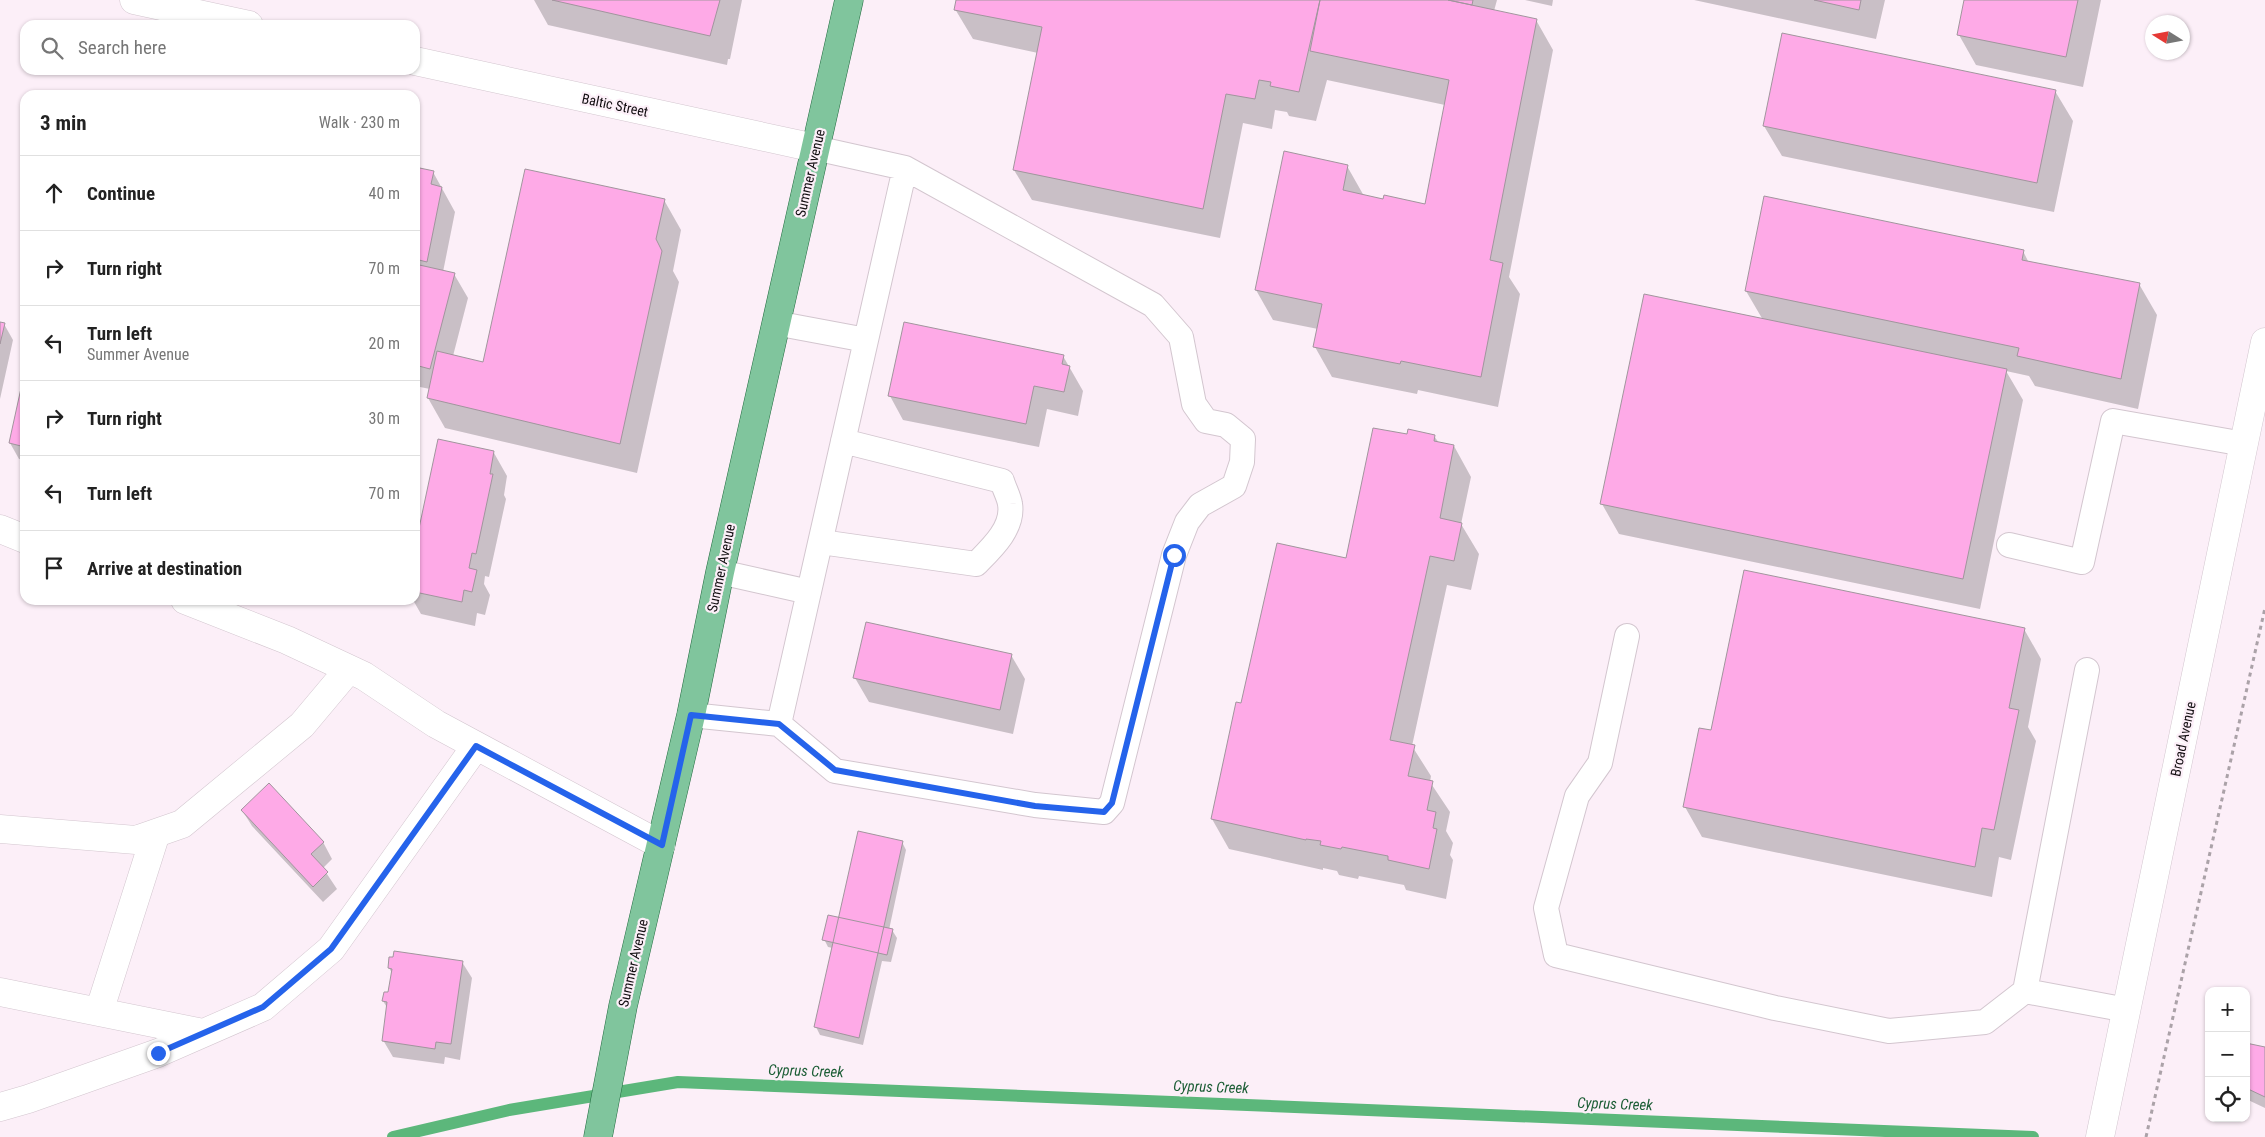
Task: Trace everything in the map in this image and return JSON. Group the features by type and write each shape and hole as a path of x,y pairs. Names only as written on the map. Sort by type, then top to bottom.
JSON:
{"main road":[{"name":"Summer Avenue","path":"598,1137 623,1006 662,845 720,572 848,0"}],"street":[{"path":"140,1 226,20"},
{"name":"Baltic Street","path":"420,62 815,148"},
{"name":"Broad Avenue","path":"2100,1137 2265,342"},
{"path":"0,529 20,536"},
{"path":"198,605 286,640 364,676 436,724 662,845"},
{"path":"0,829 136,840 182,824 302,726 349,669"},
{"path":"0,1107 158,1053 263,1007 331,949 476,746"},
{"path":"99,1012 156,833"},
{"path":"0,992 203,1033"}],"lane":[{"path":"691,715 779,724 835,770 1035,806 1104,812 1112,803 1174,555 1187,522 1200,505 1234,486 1242,462 1243,440 1226,425 1206,420 1194,404 1180,337 1152,305 905,168 815,148"},
{"path":"779,724 905,168"},
{"path":"775,323 866,340"},
{"path":"2009,545 2082,562 2114,421 2244,444"},
{"path":"821,542 976,564 1007,527 1010,504 1002,482 844,441"},
{"path":"720,572 809,592"},
{"path":"1628,636 1600,763 1576,796 1546,908 1556,955 1776,1008 1889,1030 1985,1022 2025,991 2087,670"},
{"path":"2025,991 2127,1010"}],"path":[{"path":"2146,1137 2265,608"}],"building":[{"path":"552,0 720,0 710,36"},
{"path":"956,0 1320,0 1299,92 1270,86 1271,82 1259,80 1255,99 1226,94 1203,209 1013,170 1042,27 954,10"},
{"path":"1320,0 1448,0 1537,19 1490,260 1503,263 1481,377 1401,361 1400,364 1313,347 1322,304 1255,290 1284,151 1348,165 1343,190 1383,199 1384,195 1425,204 1449,80 1310,51"},
{"path":"1448,0 1473,0 1472,5"},
{"path":"1814,0 1861,0 1859,10"},
{"path":"1964,0 2078,0 2066,57 1957,35"},
{"path":"1782,33 2056,90 2037,183 1763,126"},
{"path":"420,168 434,171 431,184 442,187 427,262 420,260"},
{"path":"525,169 665,199 656,239 662,251 620,444 427,398 437,351 483,362"},
{"path":"1764,196 2024,250 2022,260 2140,283 2121,379 2017,356 2019,348 1745,291"},
{"path":"420,265 455,273 430,369 420,366"},
{"path":"1644,294 2007,369 1963,579 1600,504"},
{"path":"0,322 5,323 0,344"},
{"path":"904,322 1064,355 1062,364 1070,366 1064,392 1034,386 1026,424 888,396"},
{"path":"20,393 20,446 9,443"},
{"path":"1373,428 1407,434 1408,429 1435,435 1434,441 1454,445 1440,518 1462,523 1454,561 1430,556 1390,740 1415,745 1408,776 1433,781 1427,810 1436,812 1433,828 1437,829 1429,869 1388,860 1388,856 1342,847 1341,849 1320,845 1321,841 1306,840 1211,819 1236,702 1241,703 1277,543 1346,558"},
{"path":"438,439 494,451 490,474 493,474 476,554 472,553 469,568 477,570 472,592 464,590 462,602 420,593 420,524"},
{"path":"1744,570 2025,628 2009,708 2019,710 1994,830 1982,828 1975,867 1683,807 1699,728 1711,730"},
{"path":"866,622 1012,654 1000,710 853,678"},
{"path":"269,783 324,842 311,854 328,872 313,887 241,810"},
{"path":"858,831 903,841 859,1038 814,1027"},
{"path":"828,915 893,929 887,955 822,940"},
{"path":"394,951 463,961 451,1044 436,1042 435,1049 382,1041 387,1002 382,1001 384,992 388,992 392,969 388,968 389,957 393,957"},
{"path":"2250,1044 2265,1047 2265,1097 2250,1090"}],"waterway":[{"name":"Cyprus Creek","path":"393,1137 509,1110 678,1082 2033,1137"}],"route":[{"path":"158,1053 263,1007 331,949 476,746 662,845 691,715 779,724 835,770 1035,806 1104,812 1112,803 1174,555"}]}
